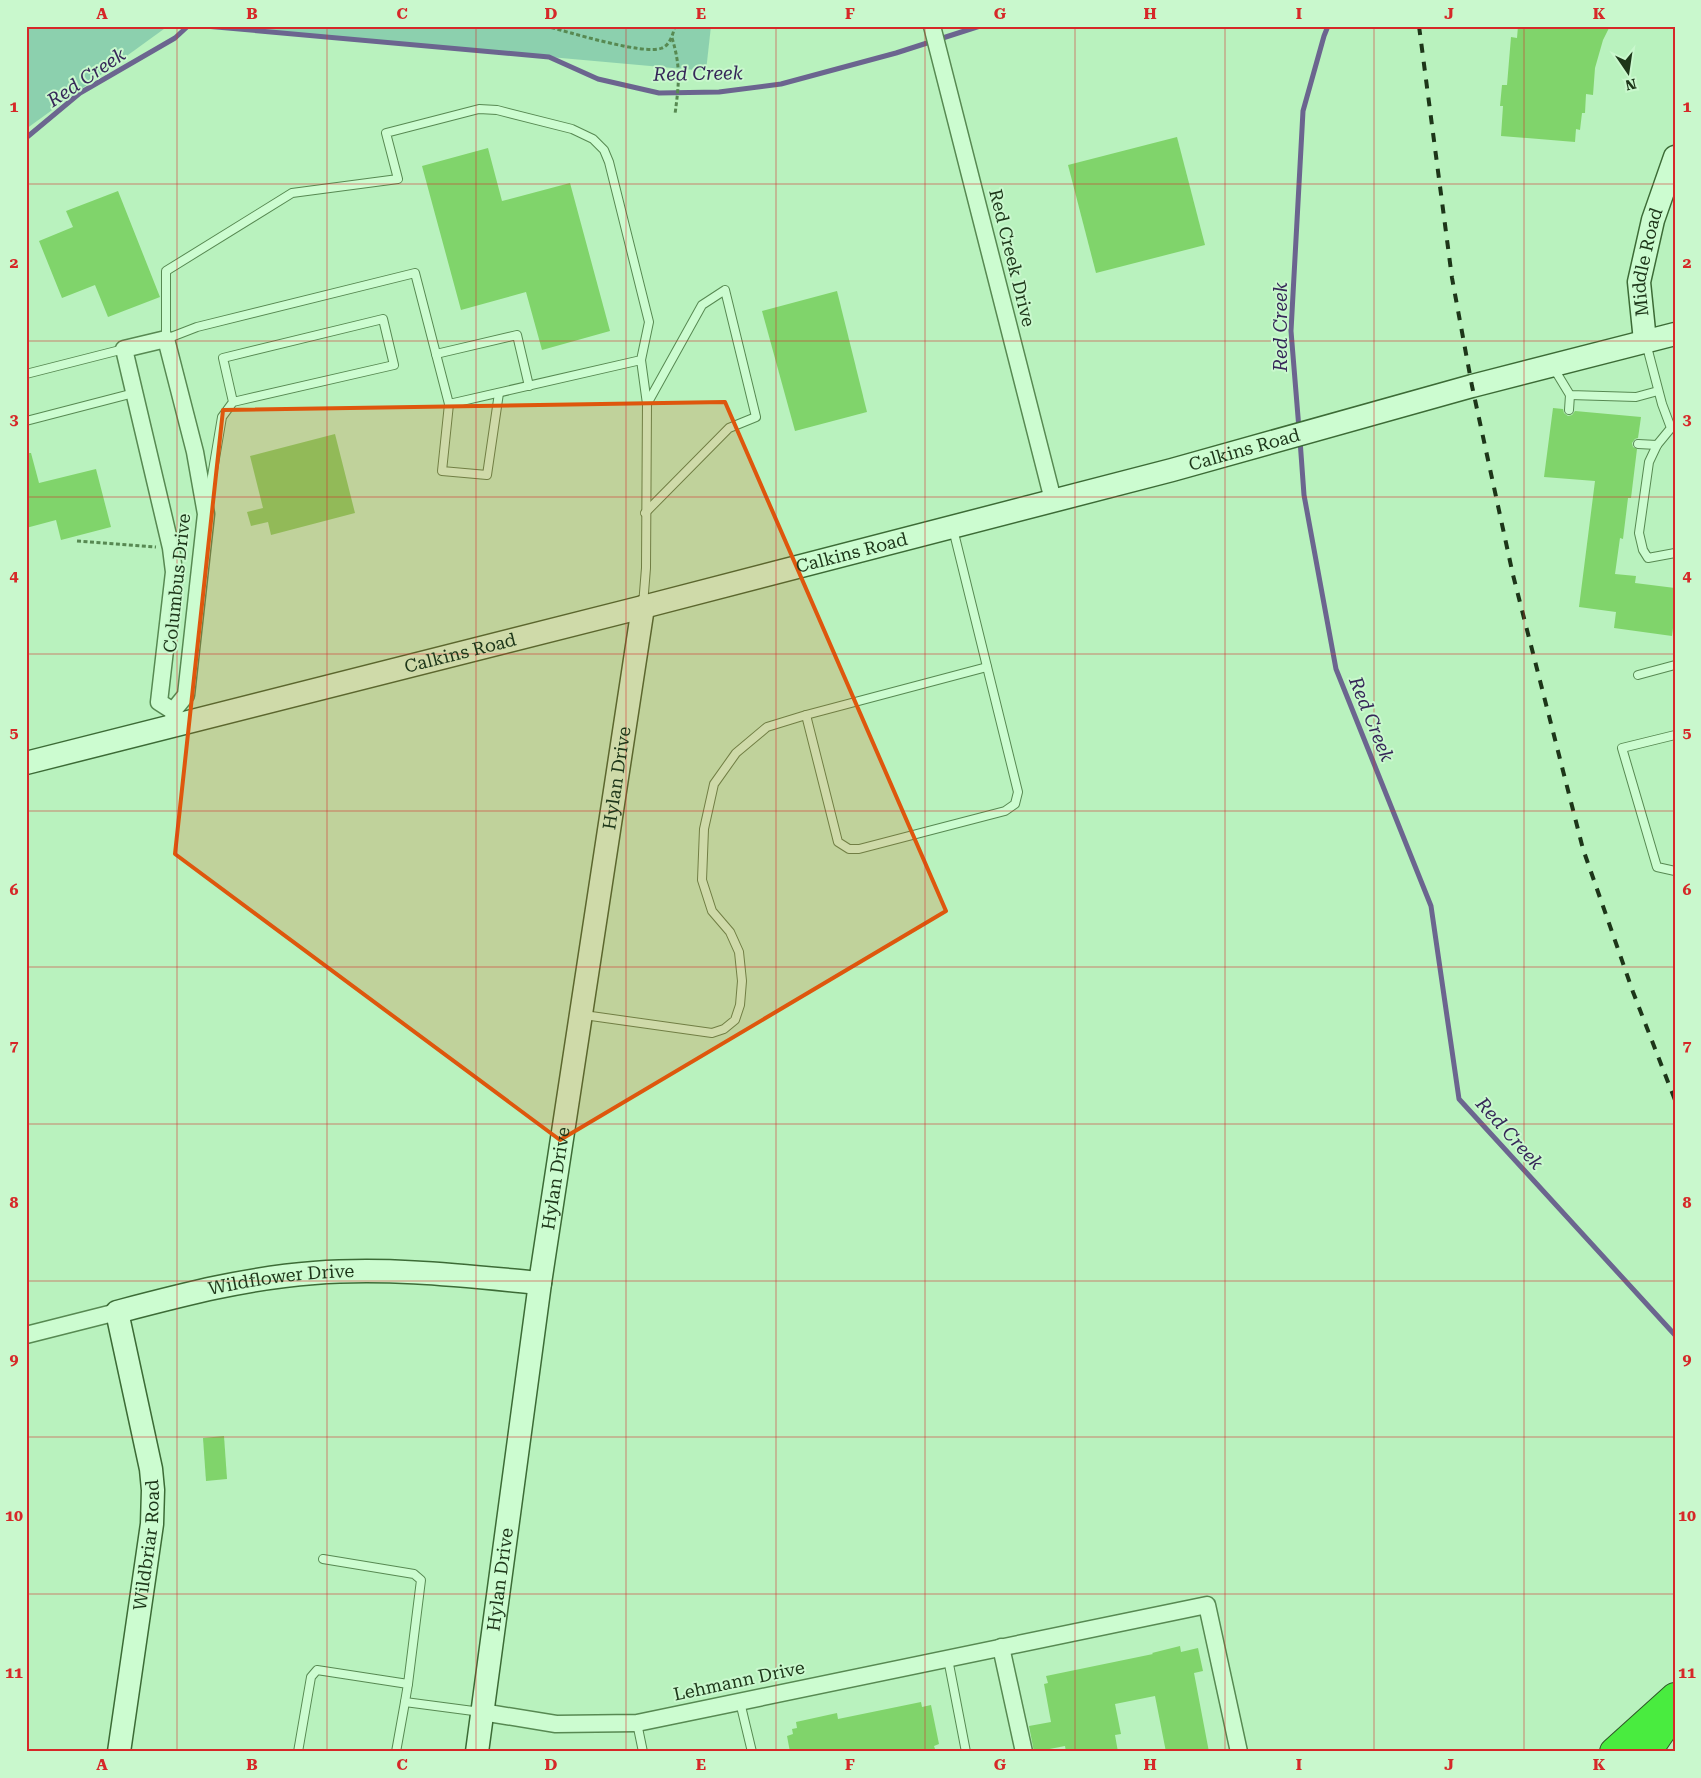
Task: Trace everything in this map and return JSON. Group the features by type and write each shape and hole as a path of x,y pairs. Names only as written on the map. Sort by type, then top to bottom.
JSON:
{"highway":[{"path":"1614,1752 1675,1697"},
{"path":"1647,1752 1675,1712"}],"main road":[{"name":"Middle Road","path":"1645,341 1638,282 1653,220 1675,156"},
{"name":"Calkins Road","path":"26,763 174,718 643,607 1270,443 1552,365 1675,334"},
{"name":"Hylan Drive","path":"477,1752 540,1283 643,607"},
{"name":"Wildflower Drive","path":"117,1312 230,1284 314,1273 418,1272 540,1283"},
{"name":"Wildbriar Road","path":"117,1312 151,1469 153,1490 152,1524 118,1752"}],"street":[{"name":"Red Creek Drive","path":"932,26 1053,500"},
{"path":"124,349 166,339"},
{"name":"Columbus Drive","path":"124,349 171,548 174,572 159,702 174,718 186,695 206,514 196,452 166,339"},
{"name":"Wildflower Drive","path":"26,1335 117,1312"},
{"name":"Lehmann Drive","path":"482,1712 556,1724 637,1723 1207,1605 1239,1752"},
{"path":"1001,1647 1024,1752"}],"lane":[{"path":"499,393 487,475 442,471 450,404 415,273 197,327 166,339 166,271 292,193 398,179 386,133 478,109 497,110 572,129 594,139 604,150 609,162 649,322 641,360 647,404 646,568 643,607"},
{"path":"645,513 729,428 756,417 725,290 702,305 647,404"},
{"path":"206,514 222,417 233,402 394,365 383,319 223,358 233,402"},
{"path":"436,354 517,335 529,386"},
{"path":"1645,341 1658,391 1673,430 1657,445 1649,462 1639,533 1642,550 1648,558 1675,554"},
{"path":"26,374 124,349"},
{"path":"450,404 641,360"},
{"path":"1552,365 1570,395 1569,410"},
{"path":"1570,395 1636,397 1658,391"},
{"path":"26,421 134,393"},
{"path":"1638,444 1657,445"},
{"path":"806,715 838,842 849,849 1005,811 1015,804 1018,792 952,527"},
{"path":"1638,675 1675,665"},
{"path":"582,1015 712,1033 724,1029 735,1020 740,1005 742,981 739,952 730,932 712,911 702,880 704,830 714,784 736,753 767,727 987,666"},
{"path":"1675,735 1622,748 1657,867 1675,871"},
{"path":"323,1559 414,1574 421,1580 408,1684 396,1752"},
{"path":"948,1659 966,1752"},
{"path":"298,1752 310,1677 317,1670 408,1684"},
{"path":"405,1702 482,1712"},
{"path":"740,1702 752,1752"},
{"path":"637,1723 643,1752"}],"path":[{"path":"545,26 646,50 664,48 672,37 675,26"},
{"path":"672,37 678,58 679,84 675,114"},
{"path":"76,540 171,548"}],"highlighted area":[{"path":"725,402 946,911 560,1140 175,854 223,410"}],"green space":[{"path":"26,26 168,26 26,129"},
{"path":"205,26 711,26 706,71"}],"building":[{"path":"1518,26 1610,26 1603,40 1595,68 1593,95 1586,94 1585,113 1582,113 1580,130 1576,129 1575,142 1501,136 1503,106 1500,106 1502,85 1507,85 1511,37 1517,38"},
{"path":"1177,137 1205,245 1096,273 1068,165"},
{"path":"488,148 502,201 570,183 610,331 542,350 526,292 461,310 422,166"},
{"path":"118,191 160,297 108,317 95,285 62,298 39,241 73,227 66,211"},
{"path":"837,291 867,412 795,431 762,311"},
{"path":"1553,408 1563,409 1564,413 1568,416 1572,415 1575,411 1641,417 1638,438 1632,443 1633,447 1637,449 1631,498 1628,498 1623,539 1620,538 1615,574 1636,576 1635,583 1675,588 1672,636 1614,628 1616,612 1579,607 1595,481 1544,477"},
{"path":"335,434 355,513 271,535 268,522 251,526 247,512 263,508 250,456"},
{"path":"26,453 31,453 39,483 96,469 111,527 61,540 56,520 26,528"},
{"path":"224,1436 227,1479 206,1481 203,1438"},
{"path":"1180,1646 1181,1652 1198,1648 1203,1671 1194,1673 1209,1752 1166,1752 1155,1696 1115,1704 1121,1734 1115,1735 1118,1752 1066,1752 1065,1746 1034,1752 1029,1726 1051,1722 1044,1684 1048,1683 1046,1676 1153,1654"},
{"path":"921,1702 922,1707 931,1705 939,1744 934,1746 935,1749 930,1750 930,1752 790,1752 787,1736 793,1734 792,1729 797,1728 796,1722 837,1713 838,1719"}],"waterway":[{"name":"Red Creek","path":"26,138 80,93 175,38 188,26"},
{"name":"Red Creek","path":"205,26 549,57 598,79 659,93 719,92 781,84 896,53 980,26"},
{"name":"Red Creek","path":"1299,429 1291,331 1303,111 1328,26"},
{"name":"Red Creek","path":"1300,440 1304,495 1336,669 1431,906 1459,1099 1675,1335"}],"railway":[{"path":"1419,26 1452,278 1472,386 1513,575 1583,849 1633,992 1675,1100"}]}
